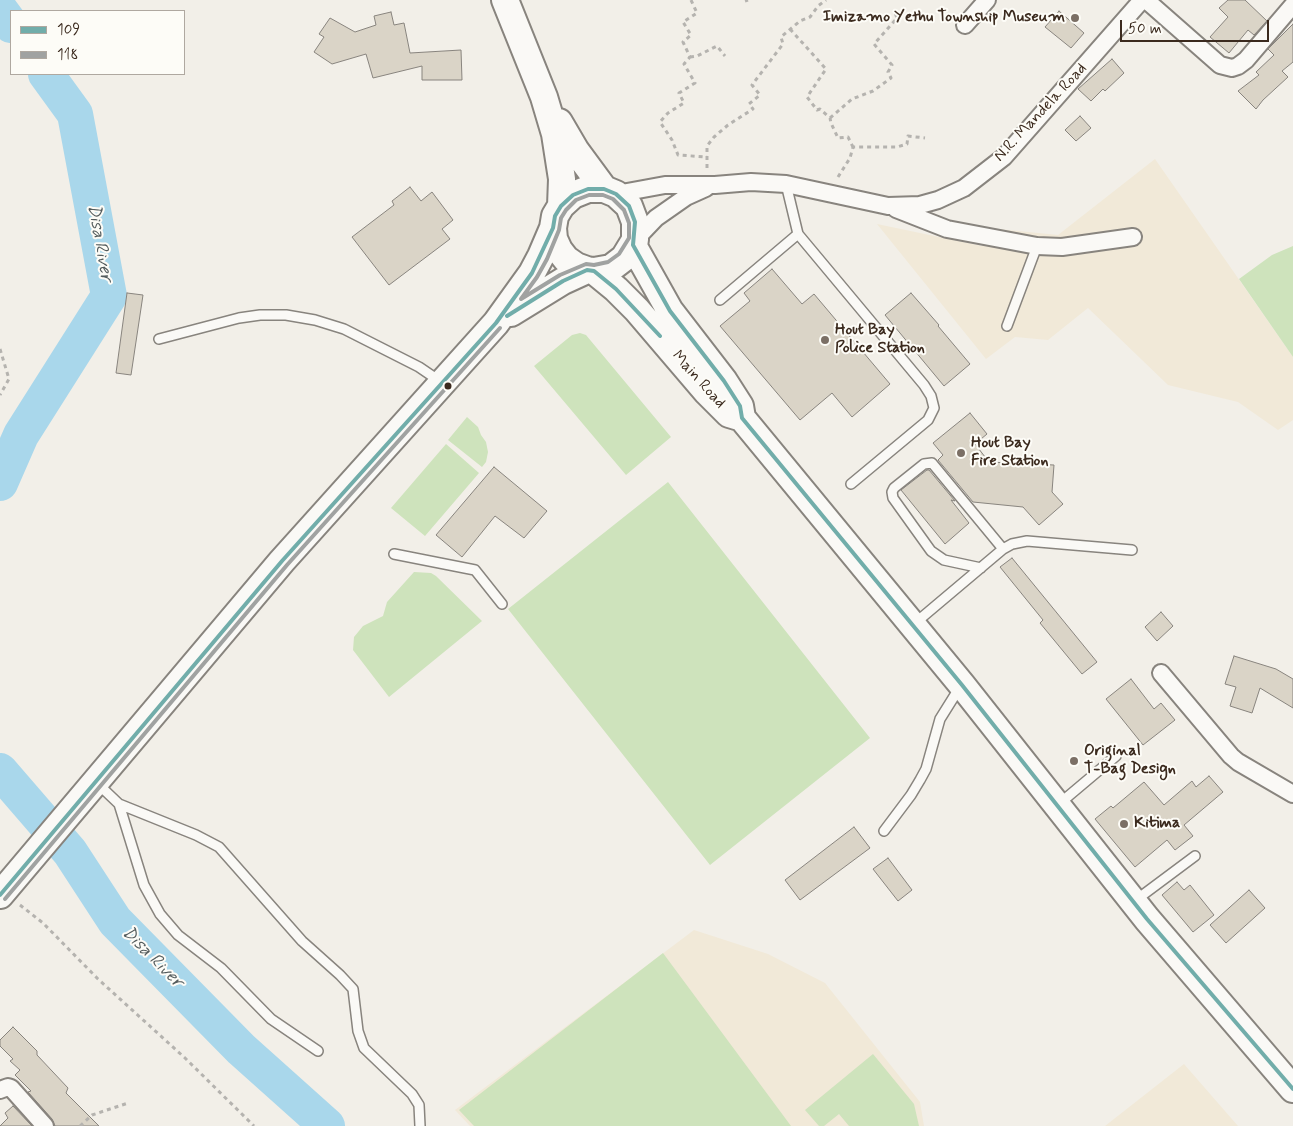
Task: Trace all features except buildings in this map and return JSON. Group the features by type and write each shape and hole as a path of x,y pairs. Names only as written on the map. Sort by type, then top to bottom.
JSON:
{"main road":[{"path":"505,0 544,97 555,134 562,179 554,239 562,255 576,266 590,271"},
{"path":"496,323 534,298 590,271 611,268 624,258 634,242 636,222 629,206 610,192 576,151 544,97"},
{"path":"5,889 282,561 496,323 532,273 557,217 573,195 588,189 610,192"},
{"name":"Main Road","path":"634,242 670,311 724,381 740,406 742,418 962,685 1134,902 1293,1089"},
{"name":"Main Road","path":"590,271 616,289 637,310 712,398 729,414 742,418"}],"street":[{"path":"965,25 987,0"},
{"path":"1144,0 1220,65 1226,68 1238,66 1246,60 1293,5"},
{"name":"N.R. Mandela Road","path":"610,192 665,186 751,182 786,184 888,206 920,205 938,200 964,188 1004,157 1144,0"},
{"name":"N.R. Mandela Road","path":"634,242 656,218 673,206 686,197 715,185"},
{"path":"888,206 947,229 1037,246 1062,247 1133,237"},
{"path":"1161,673 1238,762 1293,794"},
{"path":"0,1090 8,1087 12,1089 44,1126"}],"lane":[{"path":"786,184 798,234 924,385 931,396 934,408 928,420 851,484"},
{"path":"720,300 798,234"},
{"path":"1007,326 1037,246"},
{"path":"159,339 239,318 260,315 286,315 315,320 344,329 419,367 442,383"},
{"path":"981,568 944,560 931,551 892,498 894,488 924,464 932,463 1003,549"},
{"path":"912,626 1003,549 1012,544 1028,541 1132,550"},
{"path":"394,554 475,570 502,604"},
{"path":"884,831 911,795 926,769 940,719 962,685"},
{"path":"1057,806 1116,756"},
{"path":"91,788 119,804 196,834 220,847 302,941 340,975 352,989 358,1032 364,1048 412,1094 419,1105 420,1126"},
{"path":"119,804 144,885 160,914 178,935 221,968 271,1019 318,1051"},
{"path":"1134,902 1195,856"}],"path":[{"path":"690,57 683,42 691,36 683,22 697,13 691,0"},
{"path":"725,56 717,46 697,56 690,57 684,64 695,83 679,93 684,103 668,113 660,122 672,140 678,155 707,157 707,146 714,137 728,125 753,109 749,104 760,95 752,85 783,44 781,37 800,21 810,17 818,6 826,0"},
{"path":"830,118 852,99 874,91 891,78 888,72 892,66 874,44 898,18 894,10"},
{"path":"790,29 826,69 806,97 817,110 820,109 830,118 838,138 848,137 853,147 850,158 829,193"},
{"path":"853,147 897,147 907,144 908,136 925,138"},
{"path":"0,349 9,378 0,395"},
{"path":"5,889 43,922 98,979 185,1058 254,1126"},
{"path":"80,1126 92,1115 128,1103"}],"shaded area":[{"path":"1155,159 1293,357 1293,420 1278,430 1238,402 1168,385 1088,308 1048,340 1015,337 986,359 877,224 982,246 988,228 1058,235"},
{"path":"694,930 768,954 825,983 920,1102 924,1126 470,1126 455,1110"},
{"path":"1184,1064 1238,1126 1105,1126"}],"green space":[{"path":"1293,246 1293,357 1239,279 1272,255"},
{"path":"580,333 586,335 671,437 626,475 534,366 572,335"},
{"path":"467,417 478,427 486,442 488,452 486,462 482,467 448,440"},
{"path":"446,444 479,473 425,536 391,508"},
{"path":"668,482 870,738 710,865 508,609"},
{"path":"414,572 431,573 436,576 482,621 389,697 353,650 354,637 363,626 383,616 387,602"},
{"path":"663,953 791,1126 474,1126 459,1110"},
{"path":"873,1054 914,1104 919,1126 849,1126 839,1114 824,1126 819,1126 805,1110"}],"waterway":[{"name":"Disa River","path":"0,10 10,24"},
{"name":"Disa River","path":"0,483 21,435 109,296 75,114 47,75"},
{"name":"Disa River","path":"0,771 70,852 115,921 241,1049 327,1126"}],"transit line":[{"name":"109","path":"0,895 282,561 496,323 532,273 553,228 555,216 561,206 573,195 588,189 604,189 616,194 629,206 635,222 633,245 670,311 724,381 740,406 742,418 962,685 1147,919 1293,1089"},
{"name":"118","path":"589,195 603,195 613,199 624,210 629,223 629,238 619,254 608,262 594,265 586,264 560,275 521,299 547,259 559,230 561,218 566,210 576,200 589,195"},
{"name":"109","path":"507,316 563,281 587,270 594,271 616,289 660,336"},
{"name":"118","path":"5,899 287,565 500,328"}],"place":[{"name":"Imizamo Yethu Township Museum","path":"1075,18"},
{"name":"Hout Bay Police Station","path":"825,340"},
{"name":"Hout Bay Fire Station","path":"961,453"},
{"name":"Original T-Bag Design","path":"1074,761"},
{"name":"Kitima","path":"1124,824"}]}
